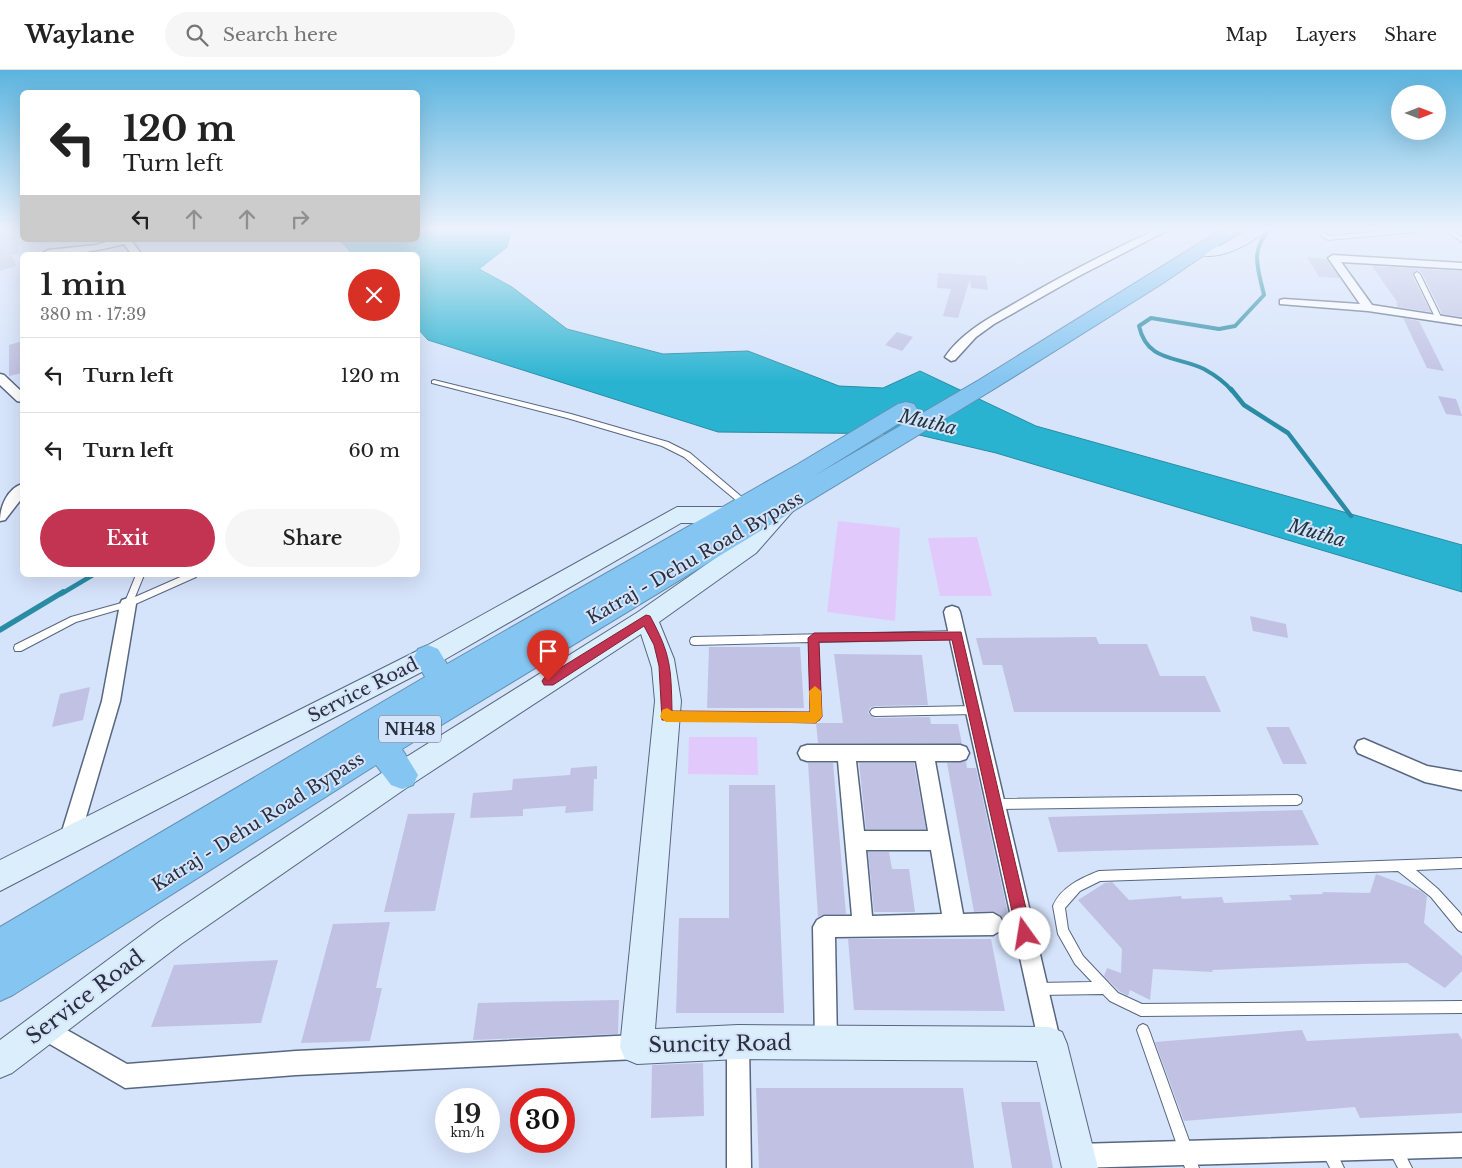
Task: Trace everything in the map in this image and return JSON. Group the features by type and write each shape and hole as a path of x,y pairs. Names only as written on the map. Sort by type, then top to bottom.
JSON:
{"highway":[{"name":"Katraj - Dehu Road Bypass","path":"0,947 435,669 736,510 815,476 1020,351 1150,279"},
{"name":"Katraj - Dehu Road Bypass","path":"0,982 562,636 790,503 815,476"},
{"path":"381,746 402,775"}],"street":[{"path":"951,357 955,350 991,322 1065,279"},
{"path":"1348,279 1368,308"},
{"path":"1284,302 1368,308 1459,322 1462,337"},
{"path":"0,378 20,396"},
{"path":"0,516 20,491"},
{"name":"Service Road","path":"0,1061 170,933 402,775 646,619 748,547 790,503"},
{"path":"69,841 111,701 128,604"},
{"path":"952,612 1037,989 1079,1162 1400,1158 1462,1145"},
{"name":"Suncity Road","path":"646,619 659,645 665,666 666,717 637,1047 738,1042 1050,1044"},
{"name":"Service Road","path":"0,876 69,841 435,669"},
{"path":"1364,747 1425,774 1462,781"},
{"path":"807,753 960,754"},
{"path":"846,753 863,926"},
{"path":"924,753 954,925"},
{"path":"855,841 939,840"},
{"path":"826,1042 823,928 993,924"},
{"path":"44,1028 125,1076 296,1063 637,1047"},
{"path":"738,1042 739,1168"}],"lane":[{"path":"1420,279 1439,319"},
{"path":"434,382 569,416 665,444 687,455 736,510"},
{"path":"128,604 139,577"},
{"path":"18,648 74,619 128,604 189,577"},
{"path":"694,641 957,635"},
{"path":"666,717 816,717 814,638"},
{"path":"875,712 974,710"},
{"path":"996,804 1296,800"},
{"path":"1462,863 1099,876 1076,887 1059,906 1062,930 1080,960 1114,997 1141,1010 1462,1007"},
{"path":"1401,866 1424,882 1451,910 1462,926"},
{"path":"1037,989 1106,988"},
{"path":"1143,1030 1189,1160"}],"shaded area":[{"path":"838,521 900,528 895,621 827,612"},
{"path":"977,537 992,596 940,596 928,538"},
{"path":"689,737 757,737 758,775 688,774"}],"water":[{"name":"Mutha","path":"420,279 498,279 512,287 567,329 663,354 748,351 839,386 883,388 920,371 1036,426 1462,545 1462,592 996,453 915,434 718,432 428,340 420,331"}],"building":[{"path":"938,279 970,279 958,318 943,316 951,289 937,288"},
{"path":"970,279 986,279 988,290 971,288"},
{"path":"1381,279 1414,279 1431,312 1398,307 1396,303 1398,303"},
{"path":"1425,279 1462,279 1462,317 1442,314"},
{"path":"1403,318 1419,321 1444,371 1427,368"},
{"path":"897,332 913,337 902,351 885,345"},
{"path":"20,342 20,373 9,376 9,345"},
{"path":"1438,396 1456,399 1462,416 1446,414"},
{"path":"1250,616 1286,624 1288,638 1253,631"},
{"path":"1096,637 1099,644 1147,644 1160,676 1205,676 1221,712 1014,712 1002,665 983,665 976,638"},
{"path":"709,647 800,647 804,708 707,708"},
{"path":"834,654 922,655 928,705 875,706 870,708 868,713 875,718 930,717 931,724 958,724 962,744 818,743 816,723 843,723"},
{"path":"90,687 83,720 52,727 60,694"},
{"path":"1266,727 1289,727 1307,764 1283,764"},
{"path":"966,761 967,768 976,768 1009,918 1003,918 993,911 974,912 947,763"},
{"path":"808,763 833,763 846,914 824,914 818,917"},
{"path":"859,763 914,763 926,829 866,829"},
{"path":"597,766 597,779 594,779 593,811 565,813 566,806 523,809 523,816 470,818 473,793 512,790 513,779 570,775 571,768"},
{"path":"729,785 775,785 784,1013 676,1013 679,918 729,918"},
{"path":"1302,810 1319,845 1058,852 1048,817"},
{"path":"455,813 435,911 384,912 408,814"},
{"path":"868,852 889,852 892,869 909,869 915,912 874,912"},
{"path":"1376,874 1421,891 1427,896 1424,923 1462,956 1462,971 1445,988 1407,963 1212,970 1213,972 1153,969 1150,1000 1130,990 1128,996 1119,991 1104,976 1107,968 1121,973 1122,949 1078,900 1105,883 1112,882 1129,900 1181,896 1182,899 1222,897 1224,903 1292,900 1289,895 1323,894 1322,892 1370,893"},
{"path":"390,922 376,988 382,988 370,1041 301,1043 333,924"},
{"path":"848,939 991,939 1005,1011 854,1010"},
{"path":"278,960 261,1023 151,1027 174,965"},
{"path":"619,1000 618,1034 473,1040 478,1003"},
{"path":"1302,1030 1307,1041 1458,1033 1462,1040 1462,1113 1360,1118 1355,1107 1184,1121 1155,1042"},
{"path":"703,1063 704,1116 651,1118 652,1065"},
{"path":"756,1088 963,1088 974,1168 759,1168"},
{"path":"1001,1102 1040,1102 1053,1168 1012,1168"}],"waterway":[{"path":"1232,391 1219,378 1204,369 1156,352 1143,338 1139,326 1151,318 1219,329 1235,326 1264,295 1260,279"},
{"path":"1231,389 1244,405 1288,433 1351,516"},
{"path":"61,594 90,577"},
{"path":"0,630 63,592"}],"slow traffic":[{"path":"667,713 666,717 816,717 815,691"}],"route":[{"path":"548,681 646,619 659,645 665,666 668,701 666,717 816,717 814,638 957,635 1025,934"}]}
